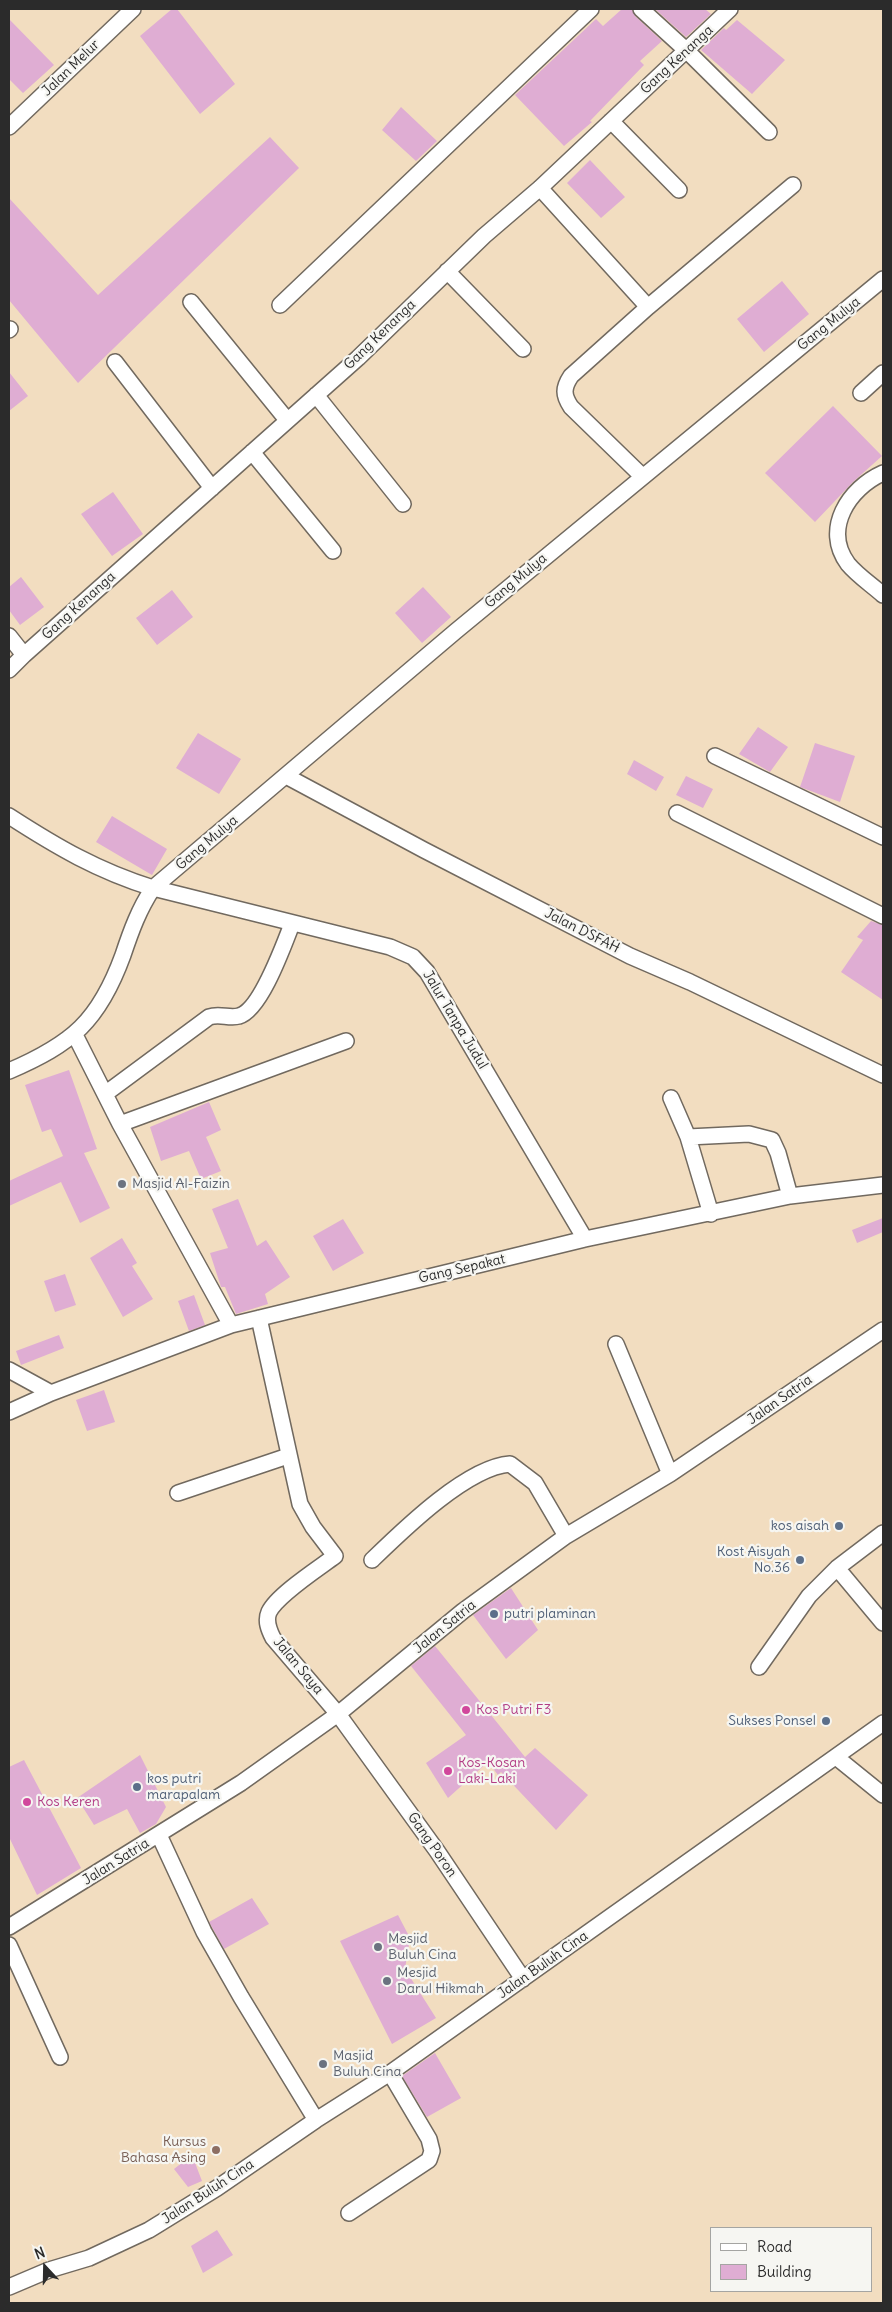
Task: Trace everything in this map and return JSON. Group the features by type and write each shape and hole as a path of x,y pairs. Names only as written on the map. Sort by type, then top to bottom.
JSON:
{"street":[{"name":"Jalan Melur","path":"9,127 133,9"},
{"path":"280,305 591,9"},
{"path":"641,9 687,51 769,132"},
{"name":"Gang Kenanga","path":"9,670 358,358 447,270 540,188 730,9"},
{"path":"611,121 679,190"},
{"path":"642,476 571,407 566,399 564,388 571,376 648,307 793,185"},
{"path":"540,188 648,307"},
{"path":"447,270 523,349"},
{"name":"Gang Mulya","path":"75,1035 108,992 130,933 144,901 153,888 449,637 883,279"},
{"path":"191,302 287,420"},
{"path":"115,362 212,488"},
{"path":"861,393 883,373"},
{"path":"316,395 403,504"},
{"path":"252,452 333,551"},
{"path":"883,473 870,479 857,490 839,518 837,535 840,550 849,564 883,595"},
{"path":"9,636 24,655"},
{"path":"715,756 883,836"},
{"name":"Jalan DSFAH","path":"286,776 424,850 630,956 690,982 883,1075"},
{"path":"677,813 883,916"},
{"name":"Jalur Tanpa Judul","path":"9,816 72,855 116,877 398,950 413,958 420,965 586,1239"},
{"path":"105,1094 209,1017 214,1015 240,1016 250,1009 268,978 292,924"},
{"path":"9,1070 38,1058 75,1035 120,1124 231,1325"},
{"path":"120,1124 346,1040"},
{"path":"671,1098 688,1137 711,1214"},
{"path":"688,1137 749,1134 769,1138 774,1142 778,1153 790,1196"},
{"name":"Gang Sepakat","path":"9,1412 51,1393 231,1325 586,1239 790,1196 883,1185"},
{"path":"178,1493 288,1456 279,1403 259,1318"},
{"name":"Jalan Satria","path":"9,1927 241,1783 338,1714 463,1611 566,1536 670,1474 883,1330"},
{"path":"616,1344 670,1474"},
{"path":"9,1370 51,1393"},
{"name":"Jalan Saya","path":"288,1456 300,1504 313,1527 335,1556 278,1600 268,1612 267,1626 273,1638 338,1714"},
{"path":"372,1560 453,1490 496,1465 510,1464 534,1483 566,1536"},
{"path":"759,1667 809,1596 837,1568 883,1533"},
{"path":"837,1568 883,1623"},
{"name":"Gang Poron","path":"338,1714 437,1851 523,1979"},
{"name":"Jalan Buluh Cina","path":"9,2287 49,2270 90,2258 149,2230 217,2188 316,2120 390,2073 883,1723"},
{"path":"836,1757 883,1795"},
{"path":"159,1835 204,1932 316,2120"},
{"path":"9,1945 60,2057"},
{"path":"349,2213 429,2160 432,2151 429,2140 390,2073"}],"building":[{"path":"172,9 177,9 235,84 200,114 140,36"},
{"path":"622,9 632,9 635,16 662,41 640,61 644,65 590,121 592,122 564,146 515,95 596,19 603,26"},
{"path":"655,9 705,9 711,14 686,37"},
{"path":"9,19 54,65 23,93 9,79"},
{"path":"737,20 785,60 752,94 701,50 724,28 726,30"},
{"path":"401,107 437,141 416,161 382,130"},
{"path":"270,137 299,168 78,383 9,300 9,198 98,295"},
{"path":"590,160 625,197 601,218 567,183"},
{"path":"782,281 809,314 764,352 737,319"},
{"path":"9,372 28,396 9,411"},
{"path":"833,406 882,456 853,482 815,522 765,473"},
{"path":"113,492 143,534 112,556 81,514"},
{"path":"21,577 44,607 20,625 9,610 9,587"},
{"path":"423,587 451,617 422,643 395,613"},
{"path":"172,590 193,617 157,645 136,618"},
{"path":"758,727 788,747 770,772 739,754"},
{"path":"198,733 241,759 219,794 176,768"},
{"path":"815,743 855,756 840,802 800,787"},
{"path":"634,760 664,777 656,791 627,774"},
{"path":"686,776 713,789 703,808 676,795"},
{"path":"112,816 167,849 152,875 96,842"},
{"path":"871,921 883,925 883,1000 841,972 863,940 857,937"},
{"path":"69,1070 97,1149 84,1153 110,1208 80,1223 61,1182 9,1206 9,1181 63,1156 51,1129 42,1132 25,1085"},
{"path":"209,1102 221,1130 206,1137 221,1171 201,1179 189,1151 161,1161 150,1127"},
{"path":"238,1199 257,1246 266,1240 290,1277 265,1294 268,1304 236,1314 225,1287 221,1287 210,1253 228,1248 212,1209"},
{"path":"883,1218 883,1232 857,1243 852,1230"},
{"path":"343,1219 364,1253 333,1271 313,1236"},
{"path":"122,1238 137,1263 132,1266 153,1299 123,1317 90,1258"},
{"path":"65,1274 76,1305 55,1312 44,1281"},
{"path":"194,1295 205,1325 189,1331 178,1301"},
{"path":"59,1335 64,1348 21,1365 16,1351"},
{"path":"104,1390 115,1422 87,1431 76,1400"},
{"path":"511,1588 538,1630 506,1659 473,1615"},
{"path":"435,1646 525,1757 535,1748 588,1795 556,1830 501,1772 498,1775 488,1762 448,1798 426,1763 466,1735 411,1666"},
{"name":"kos putri marapalam","path":"140,1755 166,1807 156,1824 140,1833 127,1809 94,1825 77,1798"},
{"name":"Kos Keren","path":"24,1760 81,1868 37,1895 9,1837 9,1767"},
{"path":"252,1898 269,1924 224,1949 209,1922"},
{"name":"Mesjid Darul Hikmah","path":"398,1915 410,1938 405,1969 436,2018 392,2044 340,1941"},
{"path":"435,2053 461,2098 427,2117 402,2076"},
{"path":"192,2155 202,2181 188,2187 174,2169"},
{"path":"217,2230 233,2255 203,2273 191,2246"}],"place":[{"name":"Masjid Al-Faizin","path":"122,1184"},
{"name":"kos aisah","path":"839,1526"},
{"name":"Kost Aisyah No.36","path":"800,1560"},
{"name":"putri plaminan","path":"494,1614"},
{"name":"Kos Putri F3","path":"466,1710"},
{"name":"Sukses Ponsel","path":"826,1721"},
{"name":"Kos-Kosan Laki-Laki","path":"448,1771"},
{"name":"kos putri marapalam","path":"137,1787"},
{"name":"Kos Keren","path":"27,1802"},
{"name":"Mesjid Buluh Cina","path":"378,1947"},
{"name":"Mesjid Darul Hikmah","path":"387,1981"},
{"name":"Masjid Buluh Cina","path":"323,2064"},
{"name":"Kursus Bahasa Asing","path":"216,2150"}]}
